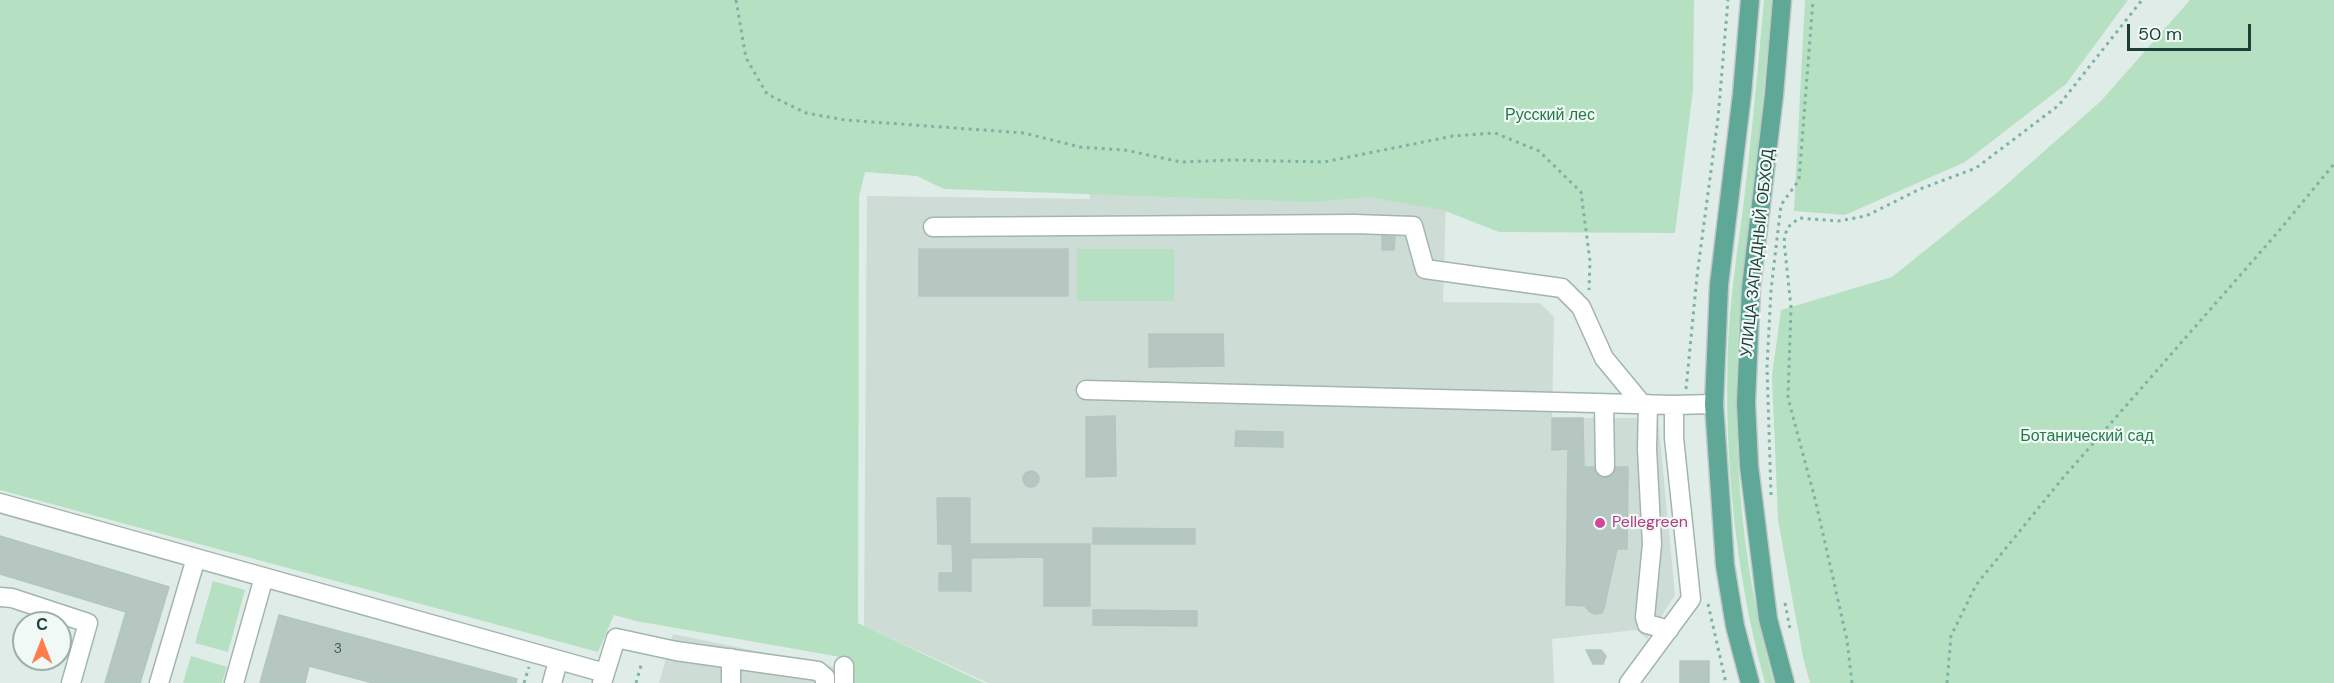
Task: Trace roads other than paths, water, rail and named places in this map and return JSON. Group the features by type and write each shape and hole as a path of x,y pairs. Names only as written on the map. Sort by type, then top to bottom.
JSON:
{"main road":[{"name":"УЛИЦА ЗАПАДНЫЙ ОБХОД","path":"1750,0 1742,94 1719,285 1714,404 1725,565 1735,626 1750,683"},
{"name":"УЛИЦА ЗАПАДНЫЙ ОБХОД","path":"1782,0 1774,95 1751,287 1746,403 1749,465 1759,558 1768,619 1785,683"}],"lane":[{"path":"933,227 1343,224 1413,226 1425,269 1562,288 1581,308 1604,358 1645,404 1652,544 1645,617 1647,624 1669,630"},
{"path":"1086,390 1604,404 1714,404"},
{"path":"1604,404 1605,467"},
{"path":"1629,683 1691,599 1674,438 1674,405"},
{"path":"0,503 558,661 603,678 616,638 676,651 818,671 825,677 825,683"},
{"path":"159,683 196,558"},
{"path":"234,683 264,577"},
{"path":"0,597 12,598 88,623 71,683"},
{"path":"731,658 731,683"},
{"path":"552,683 558,661"}],"place":[{"name":"Pellegreen","path":"1600,523"}],"park label":[{"name":"Русский лес","path":"1550,116"},
{"name":"Ботанический сад","path":"2087,437"}]}
